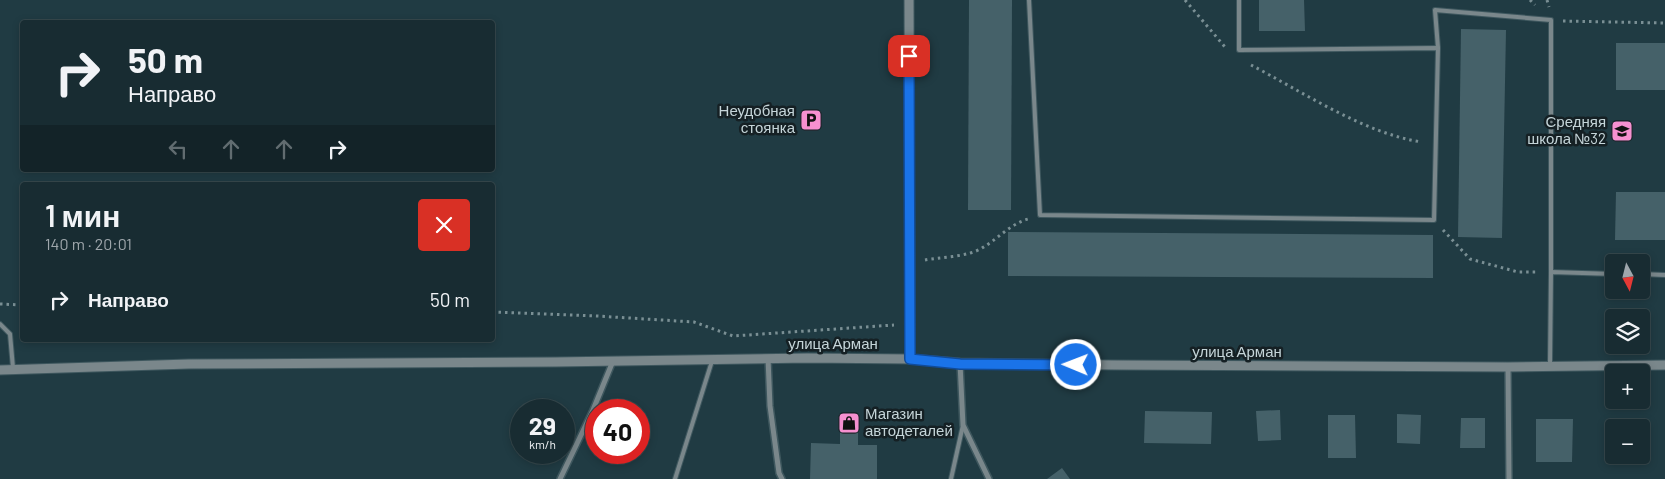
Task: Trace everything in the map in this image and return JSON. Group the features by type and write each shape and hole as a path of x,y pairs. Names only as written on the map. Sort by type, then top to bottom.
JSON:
{"street":[{"path":"909,0 910,359"},
{"path":"768,358 770,406 779,473 782,479"},
{"name":"улица Арман","path":"0,370 189,364 768,358 910,359 960,364 1508,367 1665,365"},
{"path":"560,479 593,410 613,361"},
{"path":"960,364 963,425 989,479"},
{"path":"1508,367 1509,479"}],"lane":[{"path":"1029,0 1040,215 1434,220 1438,48 1435,10 1551,20 1550,366"},
{"path":"1239,0 1239,50 1438,48"},
{"path":"1551,272 1605,274"},
{"path":"1650,274 1665,275"},
{"path":"0,324 10,334 13,370"},
{"path":"675,479 712,359"},
{"path":"951,479 963,425"}],"path":[{"path":"1185,0 1227,48"},
{"path":"1551,20 1594,23 1665,23"},
{"path":"1250,64 1363,125 1413,140 1436,143"},
{"path":"910,262 960,255 980,250 1018,222 1040,215"},
{"path":"1434,220 1470,259 1518,272 1551,272"},
{"path":"0,304 20,305"},
{"path":"495,312 587,315 694,322 733,336 910,324"}],"building":[{"path":"969,0 1012,0 1011,210 968,210"},
{"path":"1259,0 1304,0 1305,31 1259,31"},
{"path":"1461,29 1506,30 1502,238 1458,237"},
{"path":"1616,43 1665,43 1665,90 1616,90"},
{"path":"1616,192 1665,192 1665,240 1615,240"},
{"path":"1008,232 1433,235 1433,278 1008,276"},
{"path":"1280,410 1281,440 1258,441 1256,411"},
{"path":"1145,411 1212,412 1211,444 1144,443"},
{"path":"1397,414 1421,415 1420,444 1397,443"},
{"path":"1328,415 1355,415 1356,458 1328,458"},
{"path":"1461,418 1485,418 1485,448 1460,448"},
{"path":"840,419 858,420 858,445 877,445 877,479 810,479 811,443 840,444"},
{"path":"1536,419 1573,419 1572,462 1536,462"},
{"path":"1062,468 1070,479 1047,479"}],"place":[{"name":"Неудобная стоянка","path":"811,120"},
{"name":"Средняя школа №32","path":"1622,131"},
{"name":"Магазин автодеталей","path":"849,423"}],"route":[{"path":"909,56 910,359 960,364 1076,365"}]}
